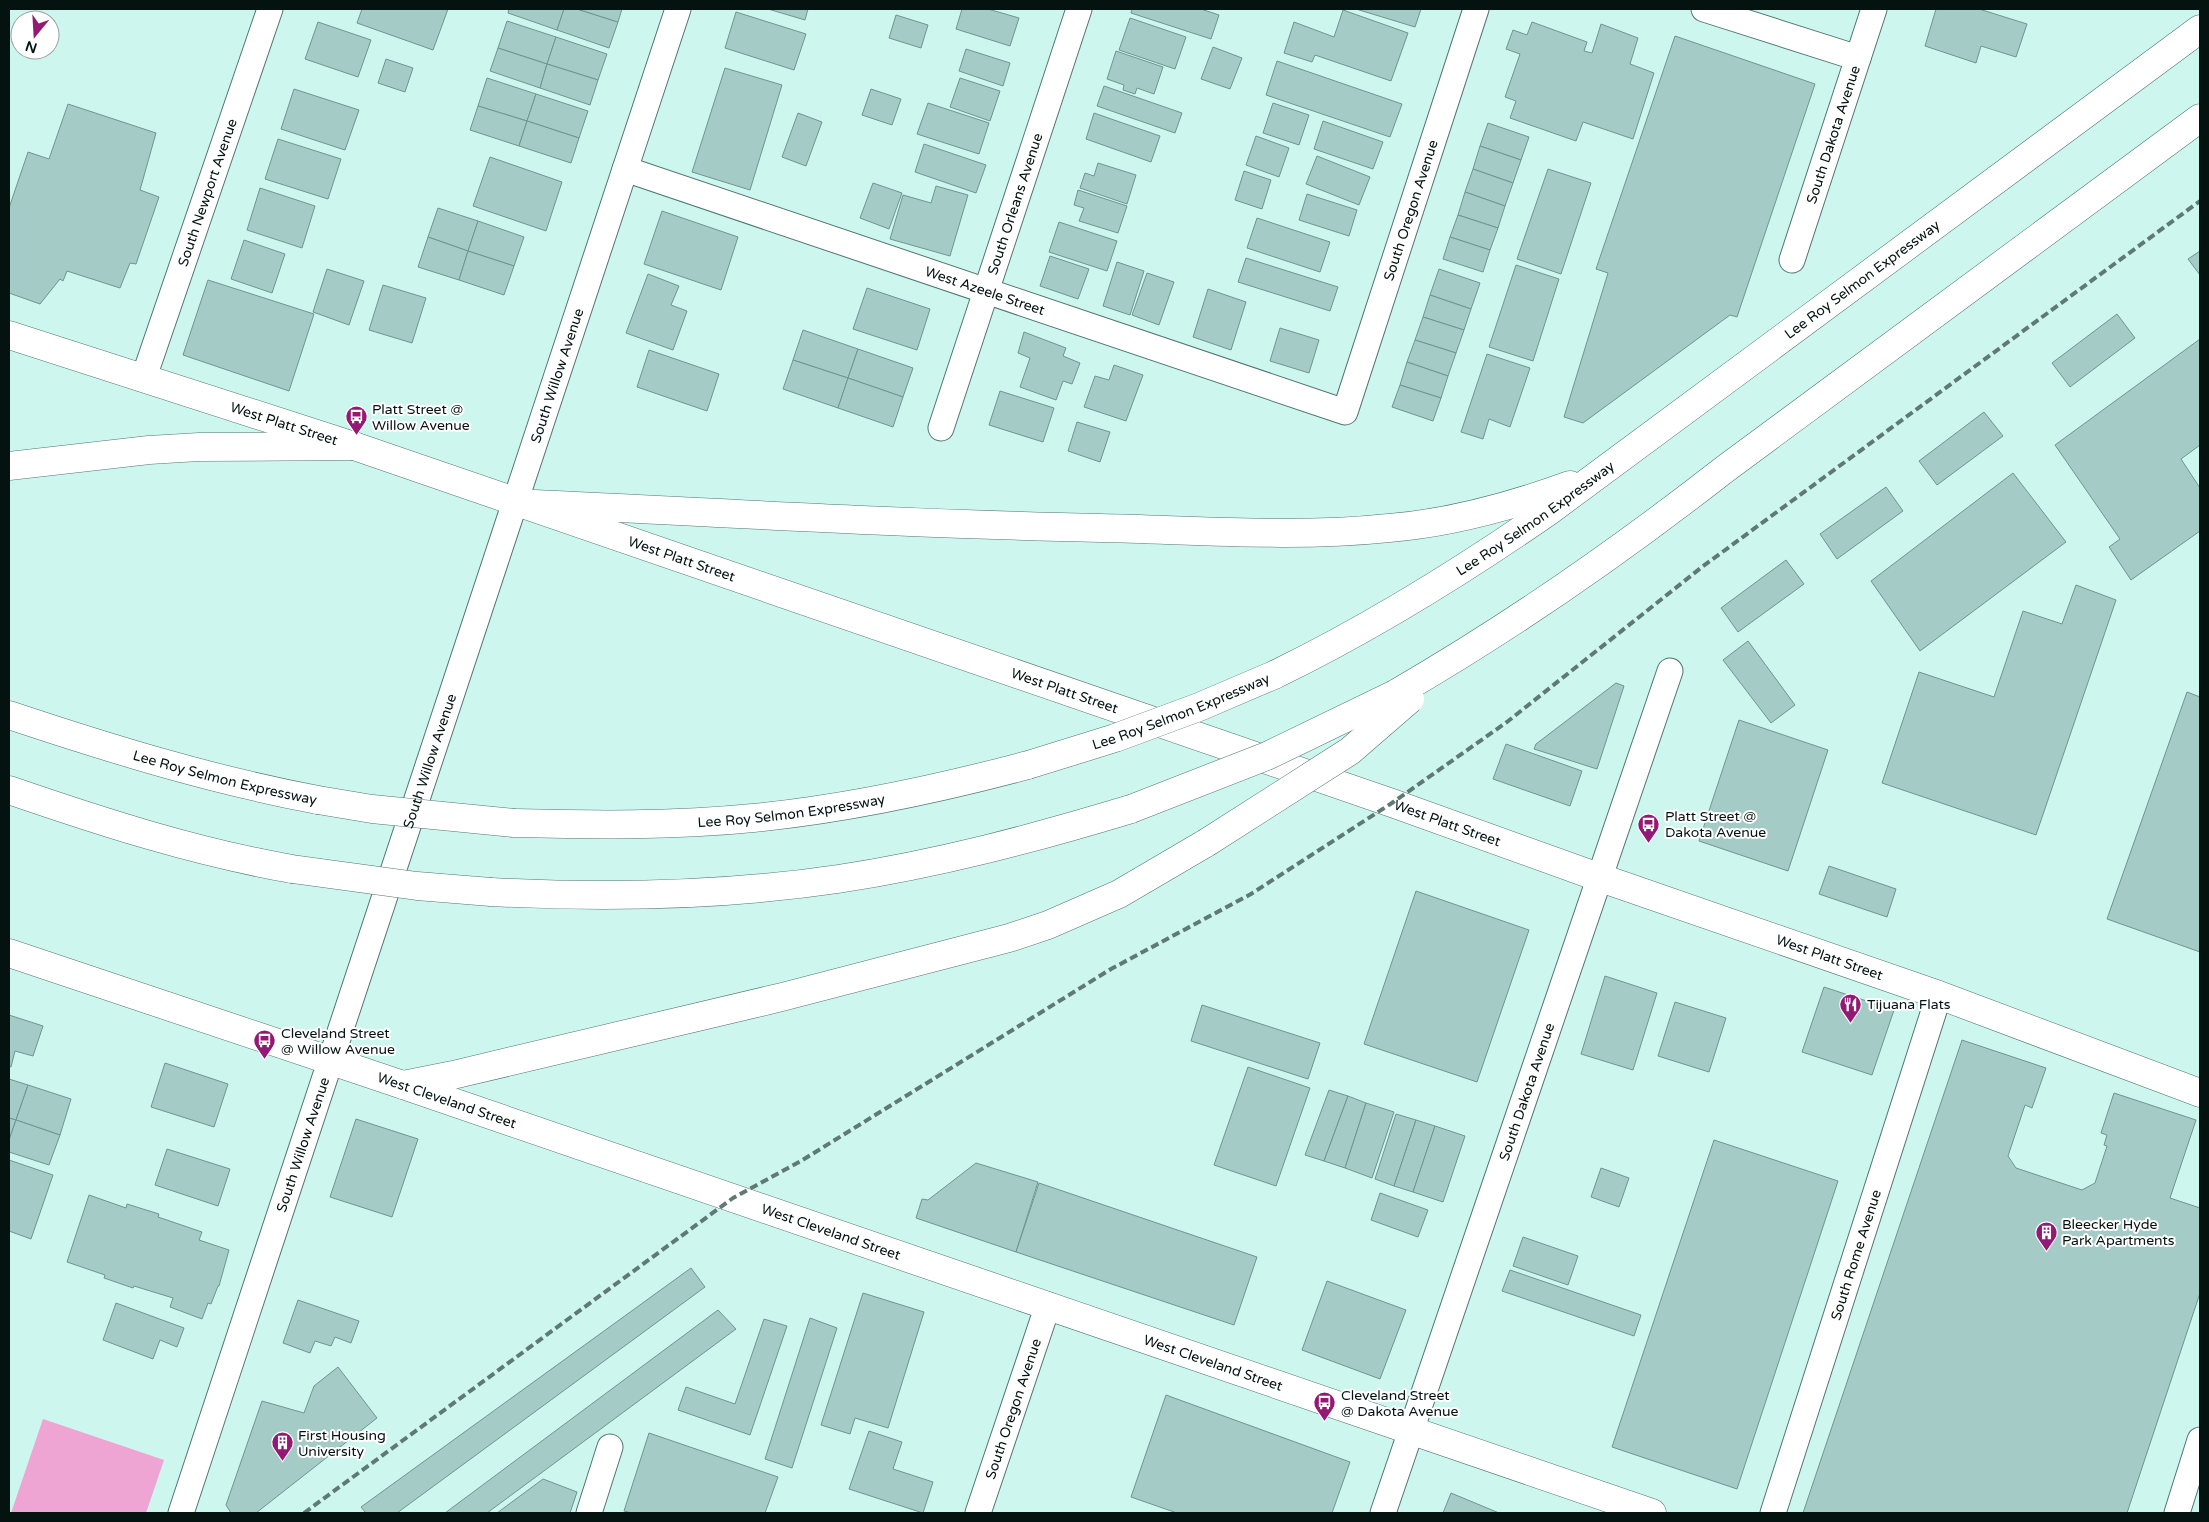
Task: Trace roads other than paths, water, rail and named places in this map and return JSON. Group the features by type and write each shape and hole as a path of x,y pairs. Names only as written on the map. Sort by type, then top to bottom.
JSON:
{"main road":[{"name":"Lee Roy Selmon Expressway","path":"9,715 131,755 194,773 318,800 391,811 514,823 628,824 753,818 839,807 905,794 1028,765 1115,738 1199,707 1274,675 1336,644 1432,589 1541,517 1600,474 2200,29"},
{"path":"9,790 75,813 189,847 292,869 408,885 491,892 615,896 715,892 808,883 977,852 1055,832 1131,808 1267,756 1402,696 1434,672 1536,607 1656,522 2200,118"},
{"name":"West Platt Street","path":"9,335 354,446 515,503 1392,803 1598,877 1939,995 2200,1093"},
{"path":"9,466 199,446 354,446"},
{"path":"515,503 1018,526 1330,532 1391,528 1464,516 1534,498 1600,474"},
{"path":"403,1085 453,1075 773,999 1009,938 1048,925 1119,894 1206,843 1350,751 1382,726 1402,696"},
{"name":"West Cleveland Street","path":"9,953 403,1085 1652,1513"}],"street":[{"name":"South Newport Avenue","path":"144,377 270,9"},
{"name":"South Willow Avenue","path":"181,1513 332,1061 678,9"},
{"name":"South Orleans Avenue","path":"941,428 1079,9"},
{"name":"South Oregon Avenue","path":"1345,412 1476,9"},
{"path":"1704,9 1858,58"},
{"name":"South Dakota Avenue","path":"1792,260 1874,9"},
{"name":"West Azeele Street","path":"625,169 1345,412"},
{"name":"South Dakota Avenue","path":"1383,1513 1598,877 1670,671"},
{"name":"South Rome Avenue","path":"1773,1513 1939,995"},
{"name":"South Oregon Avenue","path":"978,1513 1048,1305"},
{"path":"2177,1513 2200,1440"},
{"path":"589,1513 610,1447"}],"railway":[{"path":"304,1513 733,1198 801,1161 1111,969 1251,894 1392,803 1507,722 1702,567 2200,201"}],"place":[{"name":"Platt Street @ Willow Avenue","path":"356,436"},
{"name":"Platt Street @ Dakota Avenue","path":"1649,843"},
{"name":"Tijuana Flats","path":"1851,1023"},
{"name":"Cleveland Street @ Willow Avenue","path":"265,1060"},
{"name":"Bleecker Hyde Park Apartments","path":"2046,1251"},
{"name":"Cleveland Street @ Dakota Avenue","path":"1325,1422"},
{"name":"First Housing University","path":"282,1462"}]}
